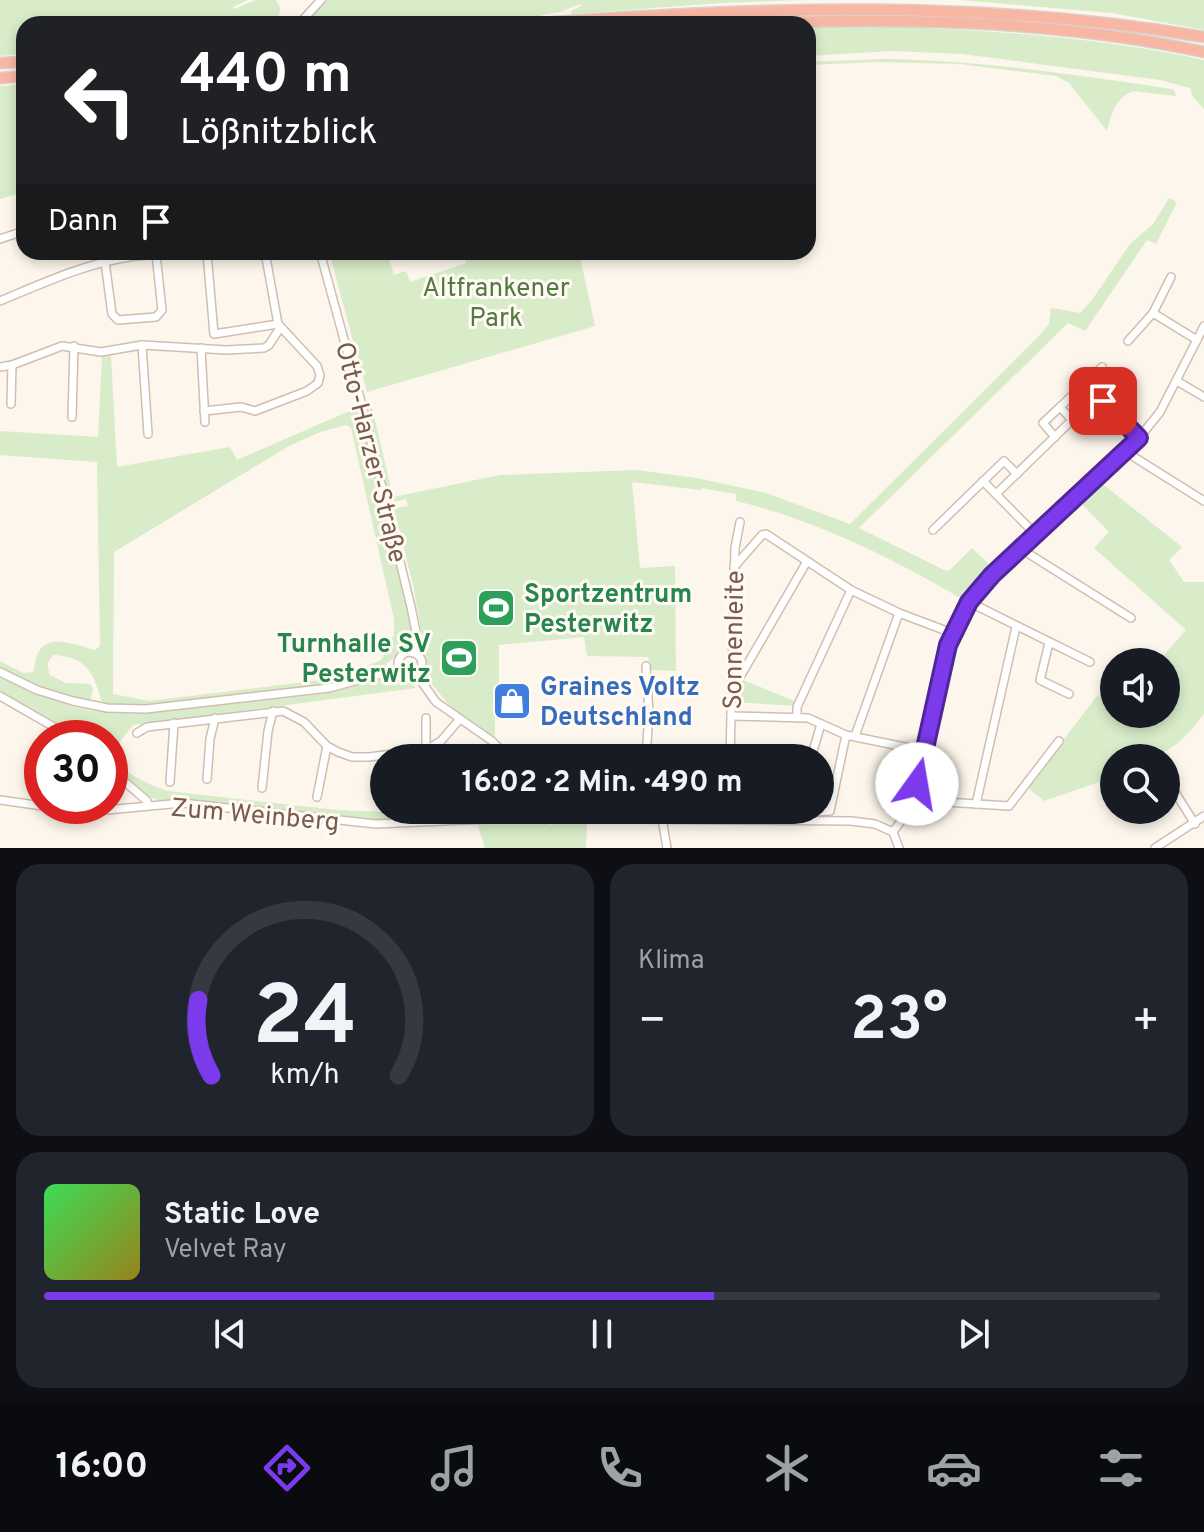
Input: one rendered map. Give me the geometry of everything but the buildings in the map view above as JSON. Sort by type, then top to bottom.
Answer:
[{"type":"highway","points":[[640,16],[723,10],[909,6],[997,9],[1072,15],[1204,37]]},
{"type":"highway","points":[[816,21],[995,24],[1109,35],[1204,52]]},
{"type":"street","points":[[306,16],[321,0]]},
{"type":"street","points":[[0,301],[50,280],[118,260]]},
{"type":"street","points":[[105,262],[112,314],[118,320],[156,317],[162,310],[157,260]]},
{"type":"street","points":[[211,260],[214,334],[279,326]]},
{"type":"street","points":[[204,411],[241,407],[255,411],[293,398],[318,383],[320,375],[317,366],[279,326],[267,260]]},
{"type":"street","name":"Otto-Harzer-Straße","points":[[322,260],[364,413],[411,607],[416,632],[413,653]]},
{"type":"street","points":[[1128,341],[1153,313],[1171,277]]},
{"type":"street","points":[[1153,313],[1197,340]]},
{"type":"street","points":[[0,367],[62,346],[101,352],[142,345],[264,348],[269,345],[279,326]]},
{"type":"street","points":[[899,848],[893,832],[908,813],[913,800],[952,633],[969,602],[992,575],[1139,438],[1160,412],[1204,326]]},
{"type":"street","points":[[142,345],[148,434]]},
{"type":"street","points":[[72,417],[74,346]]},
{"type":"street","points":[[201,348],[205,422]]},
{"type":"street","points":[[11,404],[12,365]]},
{"type":"street","points":[[1055,437],[1043,423],[1102,367]]},
{"type":"street","points":[[1177,381],[1204,397]]},
{"type":"street","points":[[1085,382],[1139,438]]},
{"type":"street","points":[[996,494],[1072,420],[1060,407]]},
{"type":"street","points":[[1126,452],[1204,501]]},
{"type":"street","points":[[933,530],[1004,461],[1017,474]]},
{"type":"street","points":[[983,481],[1036,535]]},
{"type":"street","name":"Sonnenleite","points":[[730,744],[734,567],[740,522]]},
{"type":"street","points":[[734,567],[766,534],[851,590],[952,633]]},
{"type":"street","points":[[1021,549],[1131,618]]},
{"type":"street","points":[[732,691],[806,563]]},
{"type":"street","points":[[797,718],[797,707],[851,590]]},
{"type":"street","points":[[969,602],[1090,662]]},
{"type":"street","points":[[855,736],[899,613]]},
{"type":"street","points":[[976,804],[1016,627]]},
{"type":"street","points":[[1049,643],[1040,680],[1069,694]]},
{"type":"street","points":[[406,653],[420,657],[422,664],[416,674],[406,676],[399,669],[400,658],[406,653]]},
{"type":"street","points":[[646,666],[649,713],[647,744]]},
{"type":"street","points":[[0,672],[37,690],[73,701],[107,708],[146,709],[329,688],[399,669]]},
{"type":"street","points":[[416,674],[436,702],[495,744]]},
{"type":"street","points":[[0,696],[45,720]]},
{"type":"street","points":[[262,788],[273,711]]},
{"type":"street","points":[[137,733],[147,727],[273,711],[295,715],[327,746],[352,757],[370,757]]},
{"type":"street","points":[[731,716],[808,718],[846,735],[924,751]]},
{"type":"street","points":[[207,779],[215,718]]},
{"type":"street","points":[[426,718],[426,744]]},
{"type":"street","points":[[438,744],[459,720]]},
{"type":"street","points":[[170,782],[174,723]]},
{"type":"street","points":[[815,744],[821,724]]},
{"type":"street","points":[[834,792],[846,735]]},
{"type":"street","points":[[913,800],[1003,806],[1013,803],[1059,741]]},
{"type":"street","points":[[317,797],[327,746]]},
{"type":"street","points":[[128,785],[147,801],[148,806]]},
{"type":"street","name":"Zum Weinberg","points":[[0,800],[85,812],[182,803],[370,823]]},
{"type":"street","points":[[1180,800],[1195,824]]},
{"type":"street","points":[[1155,848],[1204,816]]},
{"type":"street","name":"Zum Weinberg","points":[[834,821],[875,824],[893,832]]},
{"type":"street","points":[[663,824],[667,848]]},
{"type":"green space","points":[[0,0],[248,0],[234,9],[256,0],[275,0],[280,8],[278,16],[16,16],[16,55],[0,56]]},
{"type":"green space","points":[[326,0],[806,0],[572,14],[571,11],[580,4],[541,16],[311,16]]},
{"type":"green space","points":[[960,0],[1204,0],[1204,30],[1112,13]]},
{"type":"green space","points":[[899,27],[976,31],[1166,52],[1204,60],[1204,109],[1193,97],[1190,88],[1160,80],[962,54],[890,51],[816,56],[816,28]]},
{"type":"green space","points":[[881,59],[988,65],[1166,88],[1174,90],[1176,96],[1133,91],[1127,94],[1118,102],[1107,131],[1069,83],[1056,76],[959,64],[816,65],[816,62]]},
{"type":"green space","points":[[16,85],[16,194],[0,199],[0,86]]},
{"type":"green space","points":[[1169,198],[1177,202],[1156,244],[1147,240],[1085,331],[1068,323],[859,528],[946,571],[972,548],[994,569],[965,601],[854,542],[796,519],[736,501],[736,494],[632,482],[640,568],[675,566],[676,671],[651,670],[648,657],[587,656],[584,637],[499,645],[495,737],[451,707],[429,681],[414,589],[394,508],[408,506],[406,499],[394,502],[393,497],[500,475],[637,470],[696,478],[766,493],[850,524],[1041,334],[1049,324],[1051,308],[1080,313],[1130,244],[1153,224]]},
{"type":"green space","name":"Altfrankener Park","points":[[331,260],[389,260],[394,275],[406,271],[410,282],[466,263],[465,260],[581,260],[595,326],[367,392]]},
{"type":"green space","points":[[111,356],[117,467],[230,447],[237,460],[352,410],[361,413],[413,636],[386,663],[387,666],[327,684],[145,706],[102,703],[88,669],[65,656],[54,655],[51,658],[48,664],[50,675],[66,683],[90,684],[93,688],[91,699],[87,701],[48,690],[0,668],[0,661],[23,673],[33,672],[38,653],[49,643],[64,642],[95,650],[100,646],[97,462],[0,455],[0,431],[98,437],[102,357]],"holes":[[[346,425],[351,428],[394,619],[394,635],[381,660],[338,678],[149,701],[113,694],[114,552],[289,446],[320,432]]]},
{"type":"green space","points":[[371,403],[393,497],[388,498],[368,417]]},
{"type":"green space","points":[[1100,482],[1182,547],[1169,560],[1184,582],[1204,582],[1204,714],[1177,744],[1100,744],[1100,782],[1044,801],[1027,787],[1097,696],[1100,697],[1100,728],[1180,728],[1180,648],[1170,648],[1186,630],[1094,548],[1109,532],[1079,501]]},
{"type":"green space","points":[[390,677],[410,681],[416,688],[133,725],[128,731],[128,720],[44,720],[0,694],[0,678],[71,706],[137,714],[323,694]]},
{"type":"green space","points":[[743,680],[797,702],[795,706],[734,702]]},
{"type":"green space","points":[[128,773],[168,791],[370,811],[370,820],[183,800],[160,801],[140,793],[128,782]]},
{"type":"green space","points":[[477,824],[587,824],[586,848],[485,848]]},
{"type":"place","name":"Sportzentrum Pesterwitz","points":[[496,608]]},
{"type":"place","name":"Turnhalle SV Pesterwitz","points":[[459,658]]},
{"type":"place","name":"Graines Voltz Deutschland","points":[[512,701]]},
{"type":"route","points":[[917,784],[948,645],[969,602],[992,575],[1139,438],[1103,401]]}]
